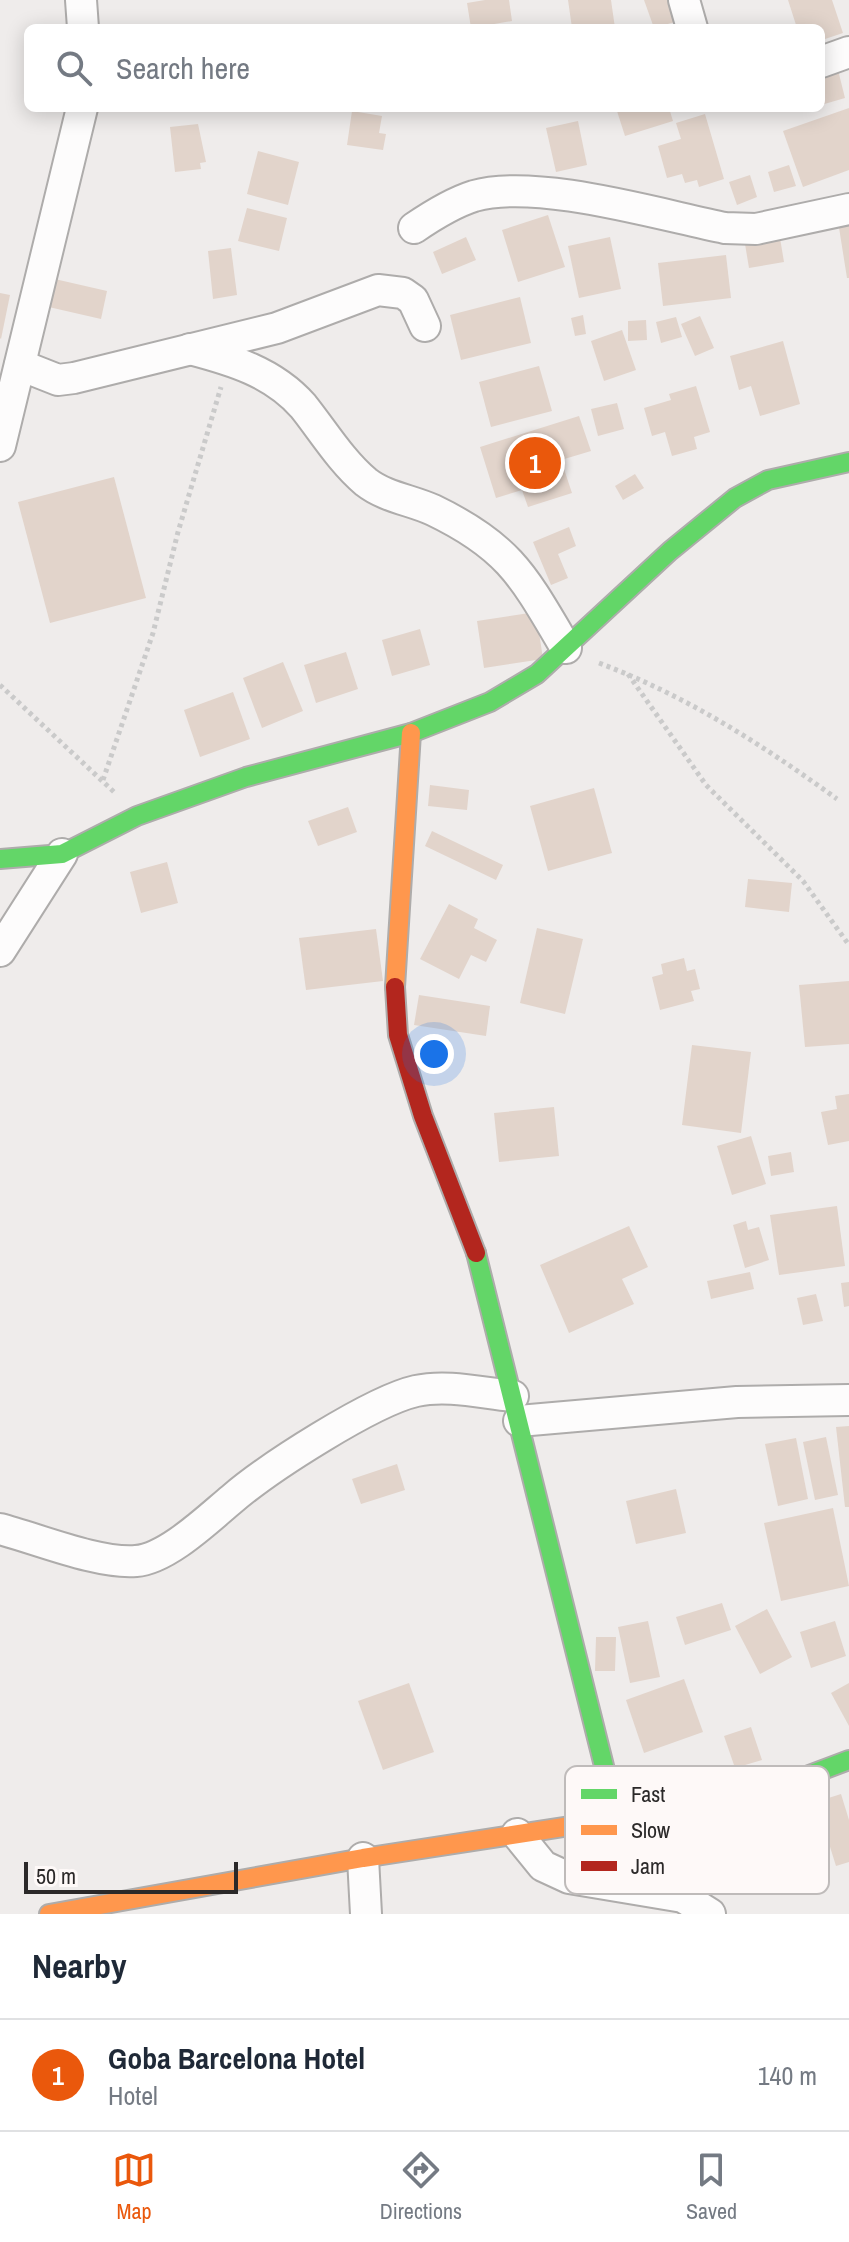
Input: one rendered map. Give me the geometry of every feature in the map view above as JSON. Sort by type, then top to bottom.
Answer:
[{"type":"street","points":[[81,0],[83,24]]},
{"type":"street","points":[[684,0],[691,24]]},
{"type":"street","points":[[825,61],[849,52]]},
{"type":"street","points":[[0,446],[81,112]]},
{"type":"street","points":[[414,228],[442,209],[476,196],[520,190],[725,228],[756,229],[849,209]]},
{"type":"street","points":[[20,365],[58,380],[277,328],[378,290],[403,293],[413,300],[425,326]]},
{"type":"street","points":[[190,349],[229,359],[268,376],[300,403],[349,465],[377,490],[430,509],[482,536],[503,553],[533,593],[566,648]]},
{"type":"street","points":[[0,859],[62,854],[137,816],[246,777],[411,733],[490,702],[537,674],[670,551],[735,498],[768,480],[849,462]]},
{"type":"street","points":[[411,733],[395,987],[398,1035],[423,1116],[472,1235],[604,1766]]},
{"type":"street","points":[[0,951],[62,854]]},
{"type":"street","points":[[0,1529],[110,1561],[140,1561],[188,1536],[259,1476],[390,1400],[417,1391],[445,1389],[516,1408],[849,1400]]},
{"type":"street","points":[[829,1768],[849,1760]]},
{"type":"street","points":[[49,1914],[363,1858],[565,1826]]},
{"type":"street","points":[[517,1834],[543,1866],[565,1876]]},
{"type":"street","points":[[363,1858],[366,1914]]},
{"type":"street","points":[[665,1894],[683,1897],[710,1914]]},
{"type":"path","points":[[103,780],[153,633],[178,532],[229,359]]},
{"type":"path","points":[[566,648],[690,702],[755,740],[837,799]]},
{"type":"path","points":[[628,674],[706,785],[803,881],[849,945]]},
{"type":"path","points":[[0,685],[103,780],[137,816]]},
{"type":"building","points":[[509,0],[512,21],[470,24],[467,3]]},
{"type":"building","points":[[568,0],[611,0],[614,24],[571,24]]},
{"type":"building","points":[[644,0],[678,0],[685,19],[653,24]]},
{"type":"building","points":[[788,0],[832,0],[843,33],[825,39],[825,24],[796,24]]},
{"type":"building","points":[[838,70],[845,98],[825,104],[825,73]]},
{"type":"building","points":[[849,108],[849,170],[803,187],[783,131]]},
{"type":"building","points":[[352,112],[382,116],[379,133],[386,134],[383,150],[347,145]]},
{"type":"building","points":[[617,112],[670,112],[673,121],[625,136]]},
{"type":"building","points":[[705,114],[724,179],[699,187],[697,180],[685,183],[682,174],[667,178],[658,146],[681,139],[676,123]]},
{"type":"building","points":[[578,121],[587,165],[556,172],[546,128]]},
{"type":"building","points":[[198,124],[206,162],[200,163],[201,169],[175,172],[170,127]]},
{"type":"building","points":[[258,151],[299,162],[288,205],[247,194]]},
{"type":"building","points":[[789,165],[796,186],[774,192],[768,172]]},
{"type":"building","points":[[750,175],[757,197],[737,205],[729,182]]},
{"type":"building","points":[[247,208],[287,218],[279,251],[238,241]]},
{"type":"building","points":[[849,213],[849,278],[847,278],[837,215]]},
{"type":"building","points":[[548,215],[565,267],[518,282],[502,230]]},
{"type":"building","points":[[466,237],[476,260],[442,274],[433,252]]},
{"type":"building","points":[[610,237],[621,289],[579,298],[568,246]]},
{"type":"building","points":[[780,238],[784,262],[749,268],[745,244]]},
{"type":"building","points":[[231,248],[237,295],[213,299],[208,251]]},
{"type":"building","points":[[726,255],[731,298],[663,306],[658,263]]},
{"type":"building","points":[[46,277],[107,291],[101,319],[40,305]]},
{"type":"building","points":[[0,293],[10,295],[1,339],[0,338]]},
{"type":"building","points":[[520,297],[531,343],[461,360],[450,315]]},
{"type":"building","points":[[583,315],[586,334],[575,336],[571,318]]},
{"type":"building","points":[[700,316],[714,348],[695,356],[681,324]]},
{"type":"building","points":[[676,317],[682,337],[661,343],[656,322]]},
{"type":"building","points":[[646,320],[647,340],[628,341],[628,321]]},
{"type":"building","points":[[622,330],[636,370],[604,381],[591,341]]},
{"type":"building","points":[[783,341],[800,404],[760,416],[751,386],[739,390],[730,356]]},
{"type":"building","points":[[539,366],[552,411],[491,427],[479,382]]},
{"type":"building","points":[[696,386],[710,432],[694,437],[697,449],[672,456],[665,432],[652,436],[644,408],[671,400],[669,394]]},
{"type":"building","points":[[617,403],[624,429],[598,436],[591,409]]},
{"type":"building","points":[[579,416],[591,451],[561,460],[572,493],[528,507],[522,490],[496,498],[480,447]]},
{"type":"building","points":[[635,474],[644,488],[623,500],[615,486]]},
{"type":"building","points":[[114,477],[146,598],[50,623],[18,502]]},
{"type":"building","points":[[569,527],[576,546],[558,554],[568,578],[551,585],[533,542]]},
{"type":"building","points":[[536,612],[543,659],[484,668],[477,621]]},
{"type":"building","points":[[420,629],[430,665],[392,676],[382,640]]},
{"type":"building","points":[[346,652],[358,689],[316,703],[304,665]]},
{"type":"building","points":[[283,662],[303,711],[262,728],[243,678]]},
{"type":"building","points":[[233,692],[250,739],[200,757],[184,710]]},
{"type":"building","points":[[430,785],[469,790],[467,810],[428,806]]},
{"type":"building","points":[[594,788],[612,853],[548,871],[530,806]]},
{"type":"building","points":[[348,807],[357,832],[318,846],[308,821]]},
{"type":"building","points":[[432,831],[503,865],[496,880],[425,846]]},
{"type":"building","points":[[167,862],[178,903],[141,913],[130,872]]},
{"type":"building","points":[[748,879],[792,883],[789,912],[745,907]]},
{"type":"building","points":[[449,904],[478,919],[474,928],[497,940],[486,962],[471,955],[459,979],[420,959]]},
{"type":"building","points":[[537,928],[583,939],[565,1014],[520,1003]]},
{"type":"building","points":[[376,929],[383,981],[306,990],[299,938]]},
{"type":"building","points":[[684,958],[687,971],[695,969],[700,989],[691,991],[694,1001],[660,1010],[652,977],[663,974],[661,964]]},
{"type":"building","points":[[849,981],[849,1044],[805,1047],[799,985]]},
{"type":"building","points":[[419,995],[490,1006],[486,1036],[414,1025]]},
{"type":"building","points":[[692,1045],[751,1052],[741,1133],[682,1125]]},
{"type":"building","points":[[849,1094],[849,1141],[828,1145],[821,1112],[837,1109],[835,1096]]},
{"type":"building","points":[[554,1107],[559,1156],[499,1162],[494,1113]]},
{"type":"building","points":[[751,1136],[766,1184],[732,1195],[717,1146]]},
{"type":"building","points":[[791,1152],[794,1172],[771,1176],[768,1156]]},
{"type":"building","points":[[837,1206],[845,1266],[779,1275],[770,1215]]},
{"type":"building","points":[[746,1221],[748,1230],[759,1227],[769,1260],[745,1268],[733,1225]]},
{"type":"building","points":[[629,1226],[648,1267],[622,1279],[634,1304],[569,1333],[540,1265]]},
{"type":"building","points":[[750,1272],[754,1289],[711,1299],[707,1281]]},
{"type":"building","points":[[849,1282],[849,1306],[844,1307],[841,1283]]},
{"type":"building","points":[[816,1294],[823,1321],[803,1325],[797,1298]]},
{"type":"building","points":[[849,1426],[849,1507],[845,1507],[836,1427]]},
{"type":"building","points":[[826,1437],[838,1495],[815,1500],[803,1442]]},
{"type":"building","points":[[796,1438],[808,1499],[778,1506],[765,1444]]},
{"type":"building","points":[[397,1464],[405,1490],[361,1504],[352,1479]]},
{"type":"building","points":[[676,1489],[686,1533],[636,1544],[626,1501]]},
{"type":"building","points":[[833,1508],[849,1586],[781,1601],[764,1523]]},
{"type":"building","points":[[722,1603],[731,1630],[685,1645],[676,1617]]},
{"type":"building","points":[[767,1609],[792,1657],[760,1674],[735,1626]]},
{"type":"building","points":[[648,1621],[660,1677],[630,1683],[618,1627]]},
{"type":"building","points":[[835,1621],[846,1656],[811,1668],[800,1632]]},
{"type":"building","points":[[596,1637],[616,1637],[615,1671],[595,1671]]},
{"type":"building","points":[[684,1679],[703,1732],[644,1753],[626,1700]]},
{"type":"building","points":[[409,1683],[434,1752],[383,1770],[358,1701]]},
{"type":"building","points":[[849,1683],[849,1726],[831,1693]]},
{"type":"building","points":[[751,1727],[762,1760],[734,1766],[724,1736]]},
{"type":"building","points":[[841,1794],[849,1820],[849,1862],[836,1866],[829,1844],[829,1798]]},
{"type":"traffic: fast","points":[[0,859],[62,854],[137,816],[246,777],[411,733],[490,702],[537,674],[670,551],[735,498],[768,480],[849,462]]},
{"type":"traffic: fast","points":[[476,1253],[604,1766]]},
{"type":"traffic: fast","points":[[829,1768],[849,1760]]},
{"type":"traffic: slow","points":[[395,987],[411,733]]},
{"type":"traffic: slow","points":[[49,1914],[363,1858],[565,1827]]},
{"type":"traffic: jam","points":[[395,987],[398,1035],[423,1116],[476,1253]]},
{"type":"place","name":"Goba Barcelona Hotel","points":[[535,463]]}]
